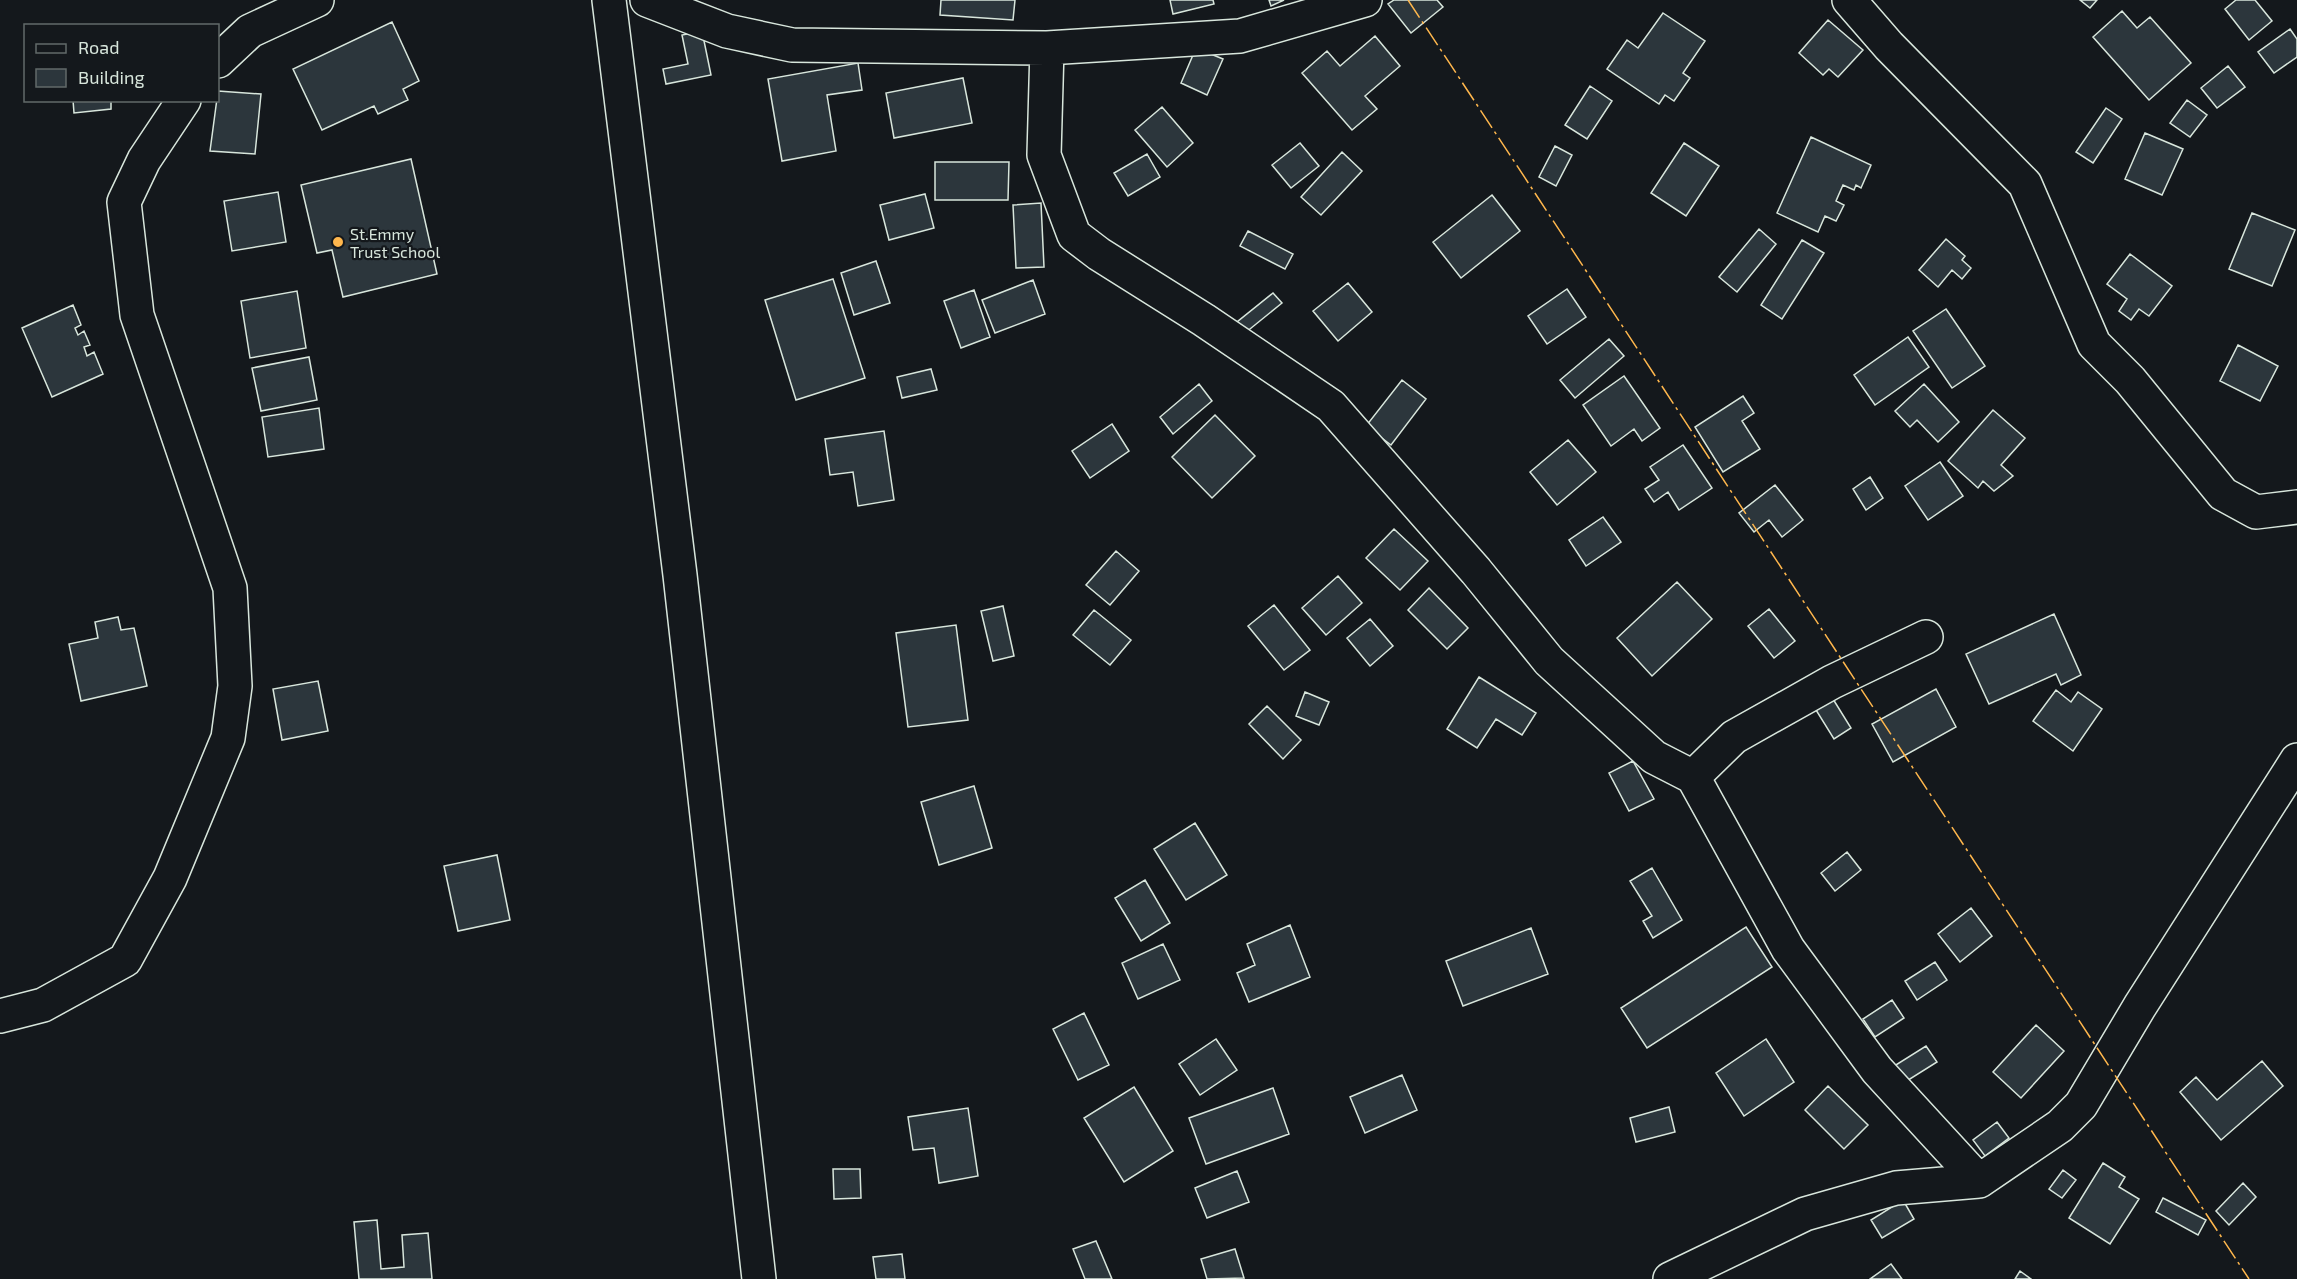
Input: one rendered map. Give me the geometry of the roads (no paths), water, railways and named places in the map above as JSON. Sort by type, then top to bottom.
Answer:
[{"type":"street","points":[[219,60],[250,31],[317,0]]},
{"type":"street","points":[[609,0],[680,575],[759,1279]]},
{"type":"street","points":[[648,0],[727,31],[792,45],[1047,48],[1240,36],[1365,0]]},
{"type":"street","points":[[1849,0],[1889,46],[2025,184],[2094,344],[2130,380],[2223,494],[2256,512],[2297,507]]},
{"type":"street","points":[[1047,48],[1044,155],[1074,235],[1099,254],[1204,320],[1331,406],[1476,571],[1549,661],[1654,757],[1693,777],[1788,949],[1877,1071],[1979,1181]]},
{"type":"street","points":[[0,1016],[43,1005],[125,960],[170,878],[228,738],[235,686],[230,588],[137,315],[124,202],[144,160],[183,102]]},
{"type":"street","points":[[1693,777],[1734,737],[1832,682],[1926,637]]},
{"type":"street","points":[[1670,1279],[1805,1214],[1896,1188],[1979,1181],[2060,1126],[2081,1105],[2140,1006],[2297,760]]},
{"type":"place","name":"St.Emmy Trust School","points":[[338,242]]}]
